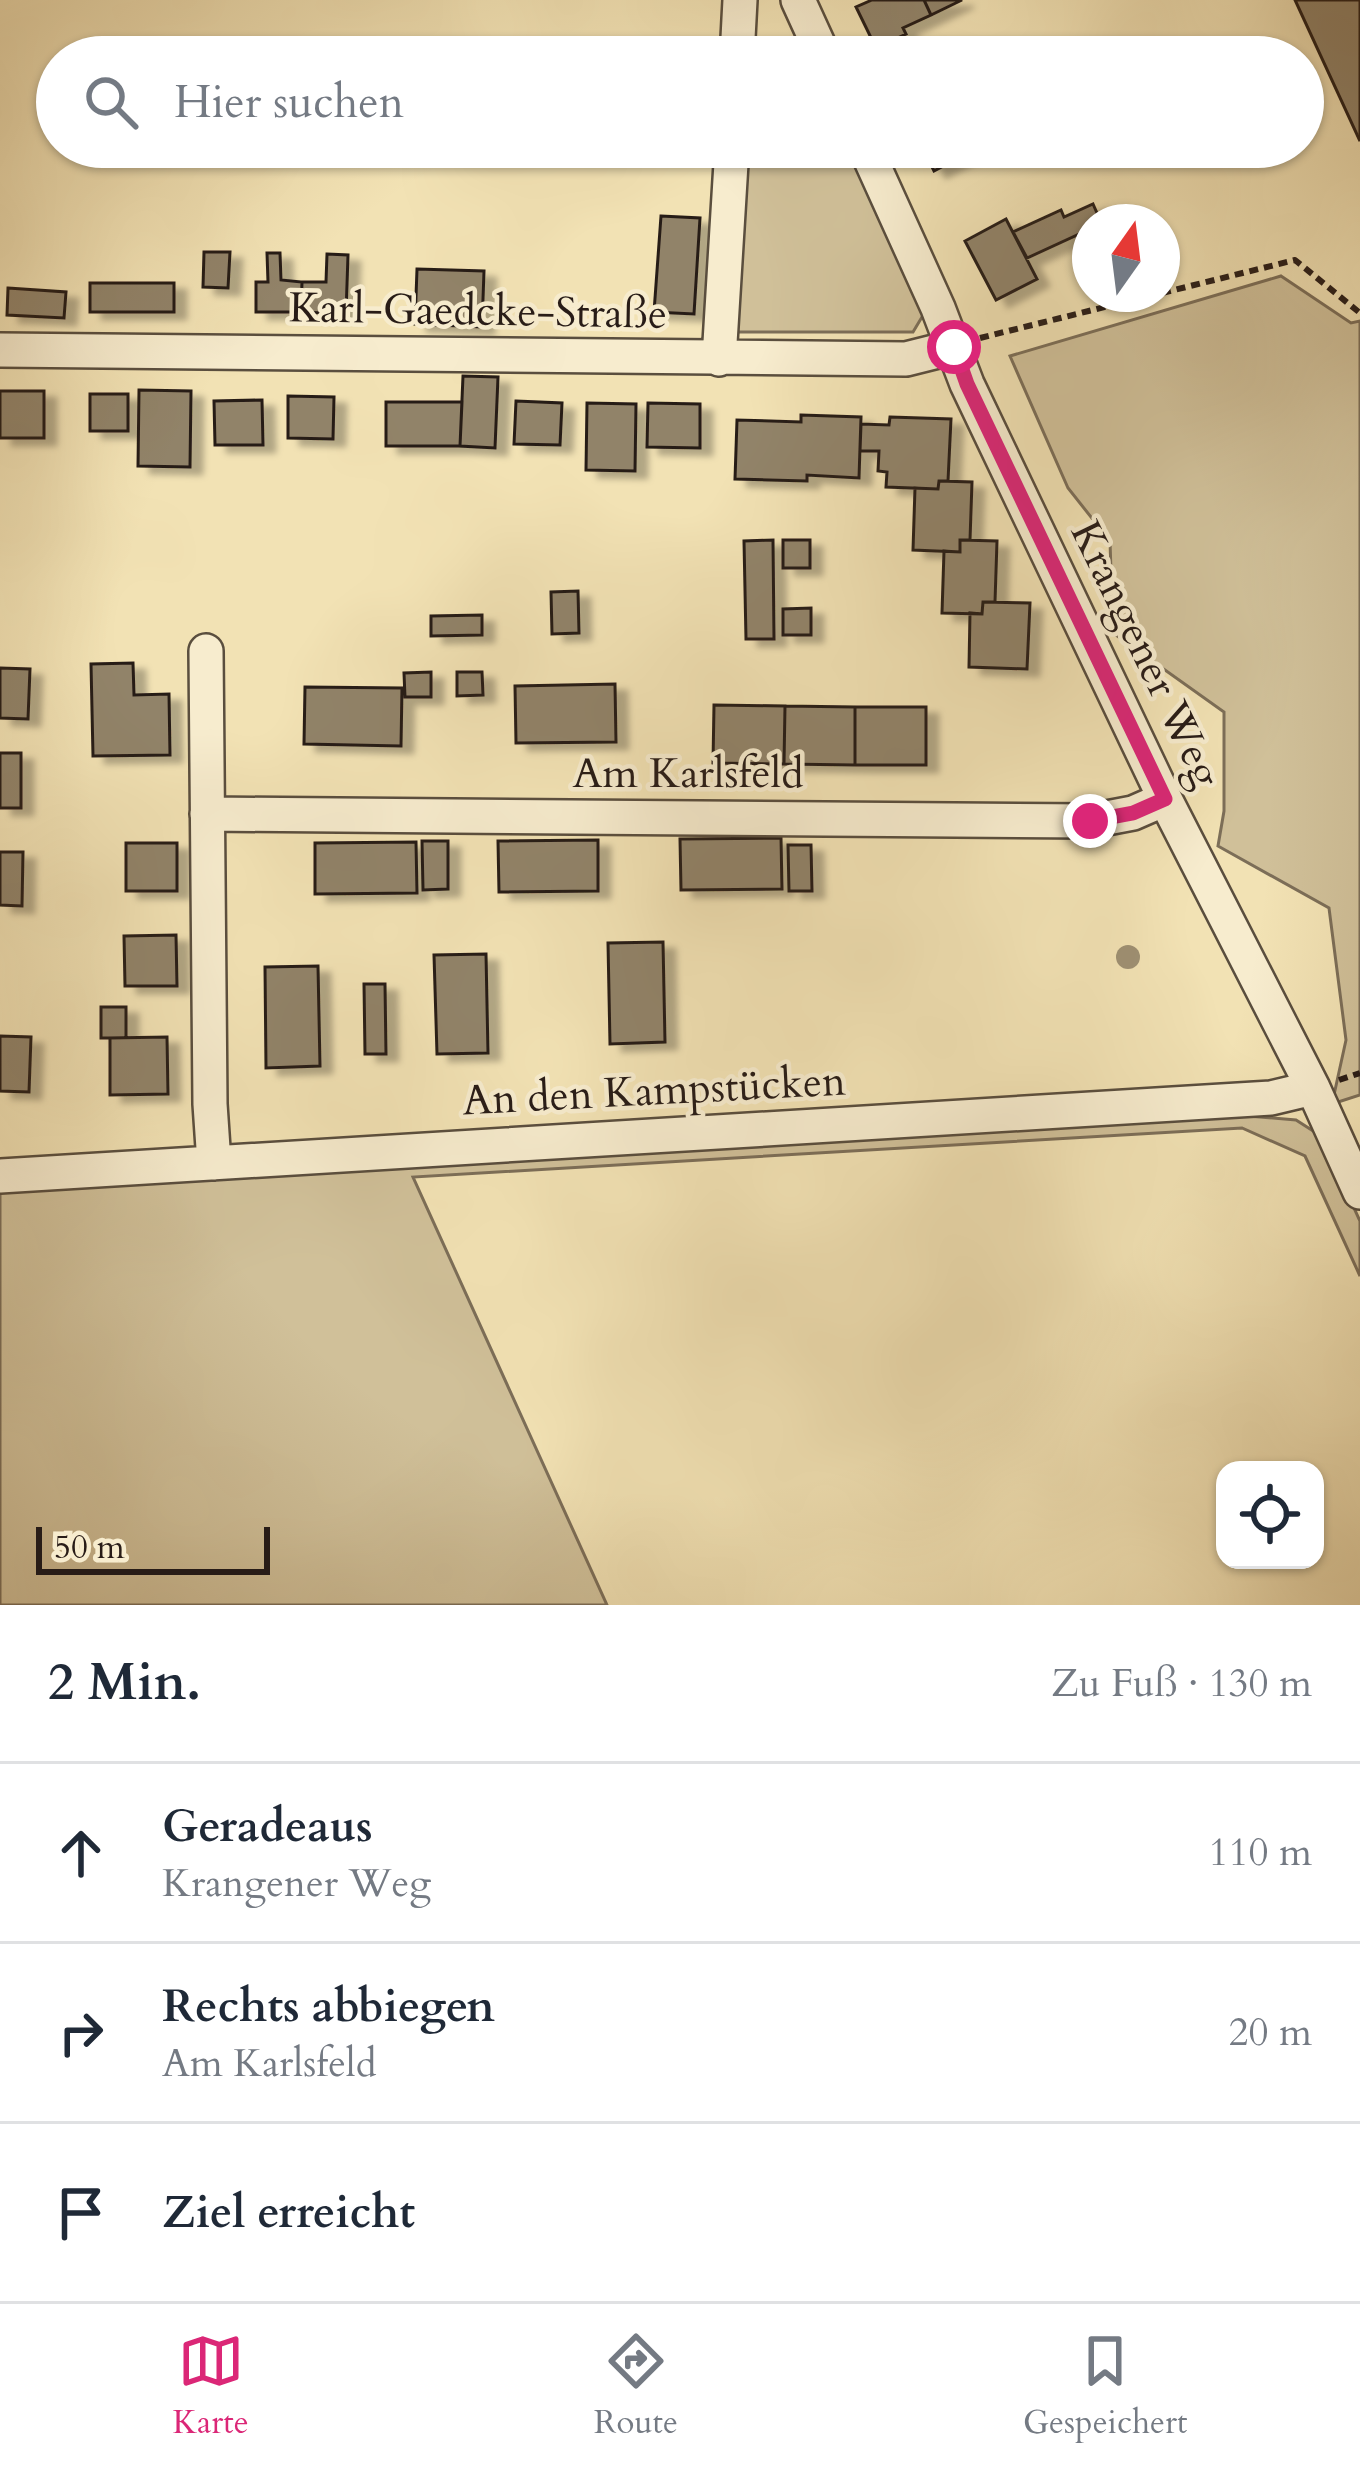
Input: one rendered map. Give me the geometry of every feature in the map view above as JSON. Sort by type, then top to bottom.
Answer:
[{"type":"street","points":[[738,36],[740,0]]},
{"type":"street","points":[[798,0],[814,36]]},
{"type":"street","points":[[719,359],[731,168]]},
{"type":"street","name":"Krangener Weg","points":[[874,168],[967,384],[1360,1192]]},
{"type":"street","name":"Karl-Gaedcke-Straße","points":[[0,350],[906,359],[954,347]]},
{"type":"street","points":[[206,651],[214,1162]]},
{"type":"street","name":"Am Karlsfeld","points":[[207,814],[1090,821],[1133,813],[1165,799]]},
{"type":"street","name":"An den Kampstücken","points":[[0,1176],[1271,1098],[1312,1088]]},
{"type":"path","points":[[1180,288],[1295,260],[1360,314]]},
{"type":"path","points":[[954,347],[1087,312]]},
{"type":"shaded area","points":[[746,168],[859,168],[925,312],[913,332],[736,332]]},
{"type":"shaded area","points":[[1281,276],[1351,323],[1360,321],[1360,1095],[1332,1104],[1346,1040],[1329,908],[1218,846],[1224,811],[1224,712],[1113,633],[1110,541],[1068,488],[1010,356],[1159,312],[1180,312],[1180,306]]},
{"type":"shaded area","points":[[1235,1115],[1296,1120],[1321,1136],[1360,1221],[1360,1276],[1305,1156],[1242,1128],[413,1177],[607,1605],[0,1605],[0,1188]]},
{"type":"building","points":[[872,0],[924,0],[931,15],[903,28],[906,34],[902,36],[870,36],[856,7]]},
{"type":"building","points":[[924,0],[962,0],[931,15]]},
{"type":"building","points":[[1295,0],[1360,0],[1360,141],[1324,63],[1324,36],[1312,36]]},
{"type":"building","points":[[1061,210],[1064,217],[1072,213],[1072,237],[1027,258],[1013,232]]},
{"type":"building","points":[[661,216],[700,218],[694,314],[654,312]]},
{"type":"building","points":[[1006,219],[1037,279],[996,300],[965,241]]},
{"type":"building","points":[[204,252],[230,252],[228,288],[203,287]]},
{"type":"building","points":[[267,253],[280,253],[281,280],[302,282],[301,312],[256,312],[256,282],[268,282]]},
{"type":"building","points":[[327,254],[348,255],[346,314],[301,312],[302,282],[326,282]]},
{"type":"building","points":[[417,269],[484,271],[482,327],[415,324]]},
{"type":"building","points":[[90,283],[174,283],[174,312],[90,312]]},
{"type":"building","points":[[8,288],[66,292],[64,318],[7,315]]},
{"type":"building","points":[[463,376],[498,377],[495,448],[460,446]]},
{"type":"building","points":[[139,390],[191,391],[190,467],[138,466]]},
{"type":"building","points":[[0,391],[44,391],[44,438],[0,438]]},
{"type":"building","points":[[90,394],[128,394],[128,431],[90,431]]},
{"type":"building","points":[[288,396],[334,397],[333,439],[288,438]]},
{"type":"building","points":[[262,400],[263,445],[215,445],[214,401]]},
{"type":"building","points":[[516,401],[562,403],[560,445],[514,444]]},
{"type":"building","points":[[386,402],[462,402],[460,446],[386,446]]},
{"type":"building","points":[[587,403],[636,404],[635,471],[586,470]]},
{"type":"building","points":[[648,403],[700,404],[700,448],[647,447]]},
{"type":"building","points":[[801,415],[861,417],[859,478],[735,479],[737,420],[801,422]]},
{"type":"building","points":[[890,417],[951,419],[948,481],[939,481],[938,489],[886,487],[887,472],[878,471],[879,451],[860,451],[861,424],[889,425]]},
{"type":"building","points":[[939,481],[972,482],[970,540],[960,540],[960,552],[913,550],[915,488],[938,489]]},
{"type":"building","points":[[773,540],[774,639],[746,639],[744,541]]},
{"type":"building","points":[[783,540],[810,540],[810,568],[783,568]]},
{"type":"building","points":[[960,540],[997,541],[995,602],[983,602],[982,614],[942,613],[944,551],[960,552]]},
{"type":"building","points":[[578,591],[579,633],[552,634],[551,592]]},
{"type":"building","points":[[983,602],[1030,603],[1027,669],[969,667],[970,613],[982,614]]},
{"type":"building","points":[[811,608],[811,635],[783,635],[783,609]]},
{"type":"building","points":[[482,615],[482,635],[431,636],[431,616]]},
{"type":"building","points":[[133,663],[134,695],[169,694],[170,755],[93,756],[91,664]]},
{"type":"building","points":[[0,668],[30,669],[28,719],[0,718]]},
{"type":"building","points":[[431,672],[431,697],[405,697],[404,673]]},
{"type":"building","points":[[457,672],[482,672],[483,695],[457,696]]},
{"type":"building","points":[[615,684],[616,742],[516,743],[515,686]]},
{"type":"building","points":[[305,687],[402,688],[401,746],[304,744]]},
{"type":"building","points":[[714,705],[785,706],[784,764],[713,763]]},
{"type":"building","points":[[785,706],[855,707],[855,765],[784,764]]},
{"type":"building","points":[[855,707],[926,707],[926,765],[855,765]]},
{"type":"building","points":[[0,753],[21,753],[21,808],[0,808]]},
{"type":"building","points":[[781,838],[782,889],[681,890],[680,839]]},
{"type":"building","points":[[598,840],[598,891],[499,892],[498,841]]},
{"type":"building","points":[[422,841],[448,841],[448,889],[423,890]]},
{"type":"building","points":[[416,842],[417,893],[315,894],[315,843]]},
{"type":"building","points":[[126,843],[177,843],[177,891],[126,891]]},
{"type":"building","points":[[788,845],[811,845],[812,891],[789,891]]},
{"type":"building","points":[[0,852],[23,852],[22,906],[0,905]]},
{"type":"building","points":[[176,935],[177,986],[125,986],[124,936]]},
{"type":"building","points":[[663,942],[665,1042],[610,1044],[608,943]]},
{"type":"building","points":[[486,954],[488,1053],[437,1054],[434,955]]},
{"type":"building","points":[[318,966],[320,1066],[266,1068],[265,967]]},
{"type":"building","points":[[364,984],[385,984],[386,1054],[365,1054]]},
{"type":"building","points":[[101,1007],[126,1007],[126,1038],[101,1038]]},
{"type":"building","points":[[0,1036],[31,1037],[29,1092],[0,1091]]},
{"type":"building","points":[[167,1037],[168,1094],[110,1095],[110,1038]]},
{"type":"route","points":[[954,347],[967,384],[1165,799],[1133,813],[1090,821]]}]
